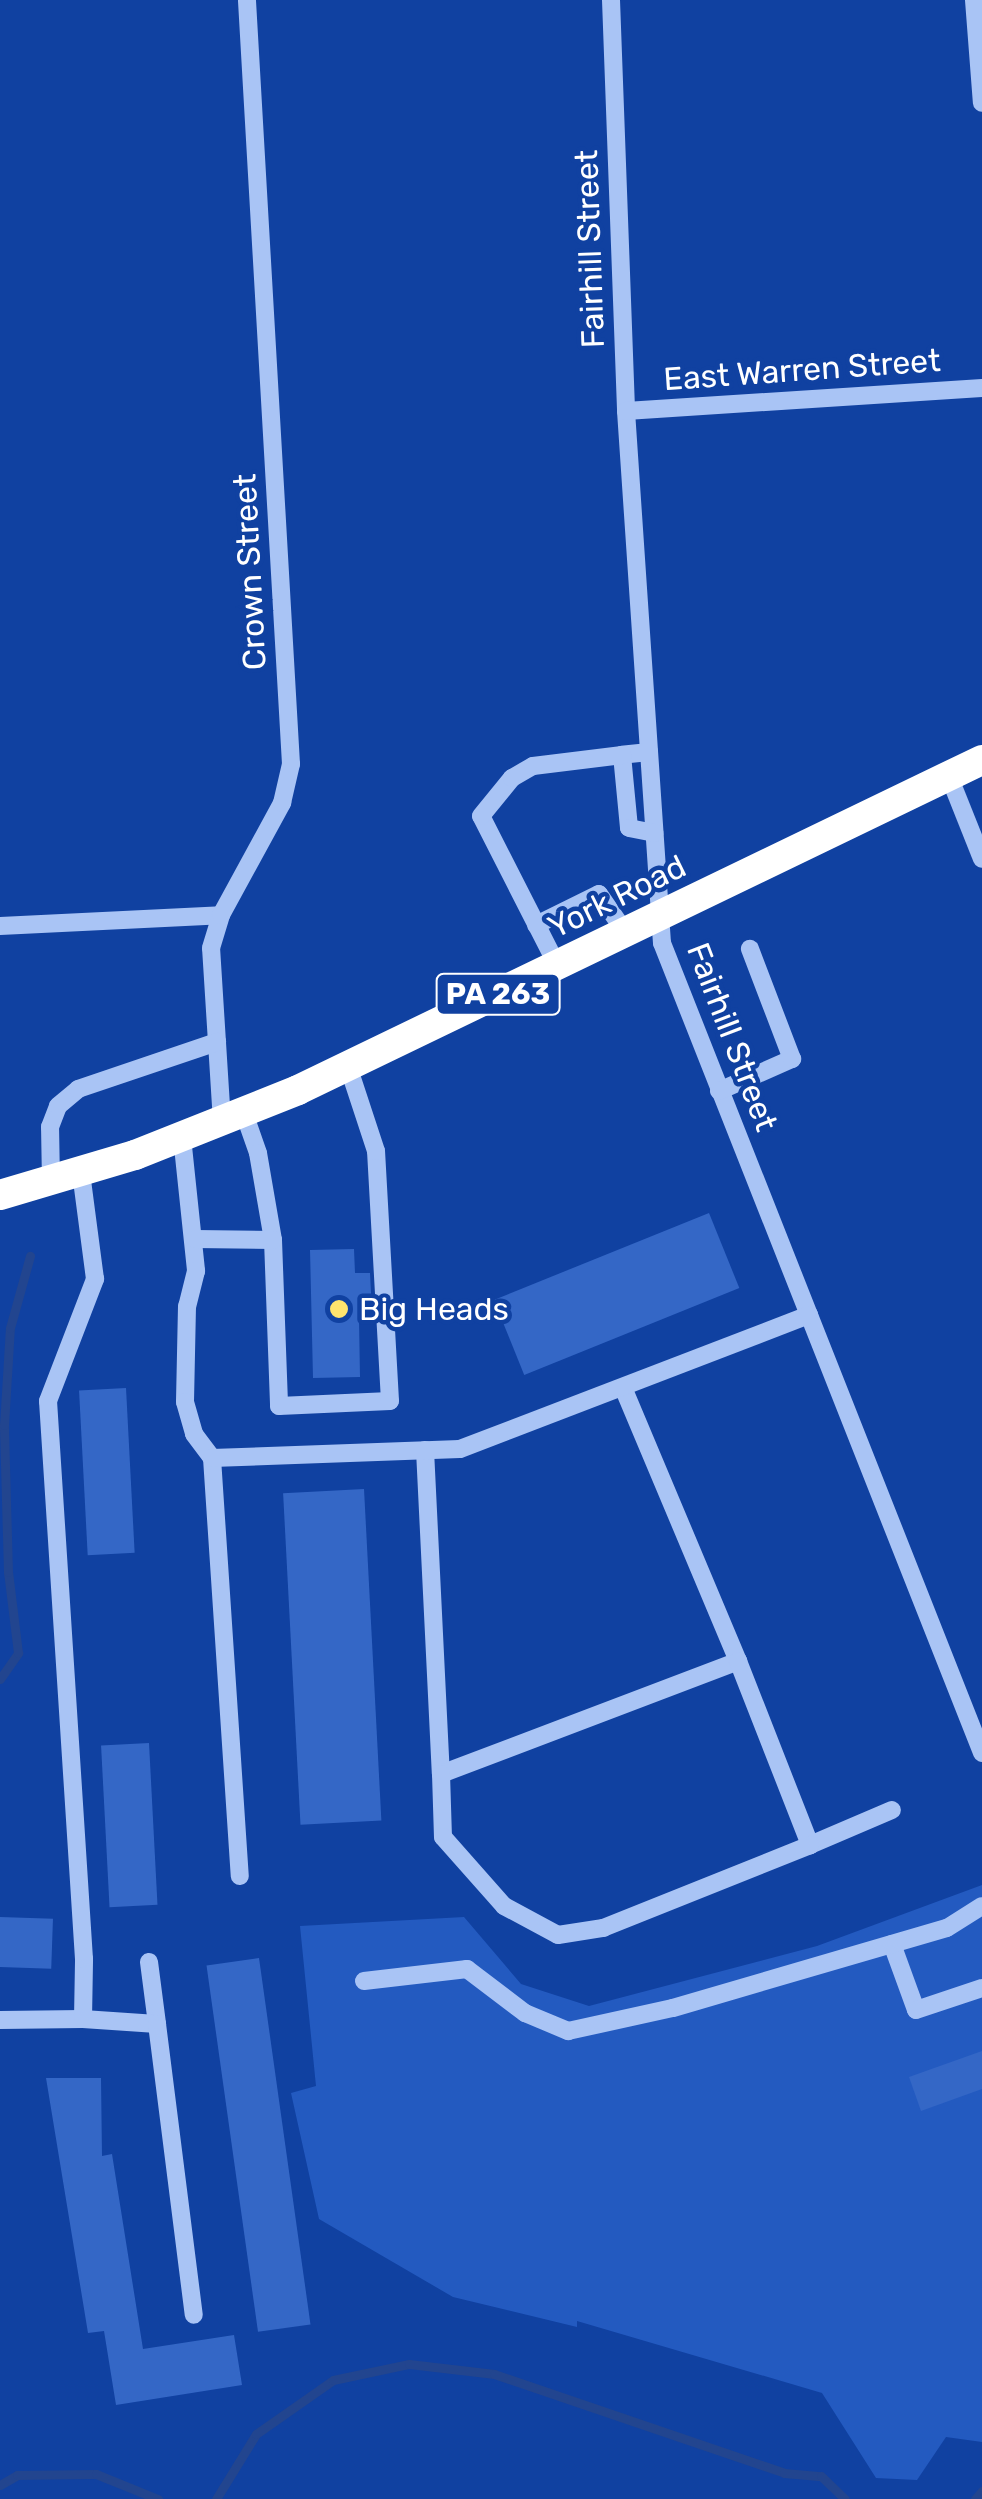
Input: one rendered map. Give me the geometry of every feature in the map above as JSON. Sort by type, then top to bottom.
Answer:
[{"type":"highway","name":"York Road","points":[[0,1195],[82,1173],[233,1117],[348,1066],[982,760]]},
{"type":"street","name":"Crown Street","points":[[247,0],[291,764],[282,803],[221,915],[210,948],[218,1042],[233,1117],[258,1153],[273,1240],[279,1406],[390,1401],[376,1151],[348,1066]]},
{"type":"street","name":"Fairhill Street","points":[[611,0],[626,411],[660,916],[669,967],[982,1753]]},
{"type":"street","points":[[974,0],[979,21],[982,103]]},
{"type":"street","name":"East Warren Street","points":[[626,411],[982,388]]},
{"type":"street","points":[[557,966],[481,816],[486,807],[533,766],[649,752]]},
{"type":"street","points":[[622,755],[630,828],[654,832]]},
{"type":"street","points":[[948,776],[982,859]]},
{"type":"street","points":[[536,926],[599,894],[624,932]]},
{"type":"street","points":[[0,926],[221,915]]},
{"type":"street","points":[[719,1091],[792,1059],[750,949]]},
{"type":"street","points":[[51,1182],[50,1127],[58,1106],[78,1090],[218,1042]]},
{"type":"street","points":[[182,1137],[195,1240],[185,1402],[194,1434],[212,1458],[240,1876]]},
{"type":"street","points":[[82,1173],[95,1280],[48,1401],[84,1959],[82,2019]]},
{"type":"street","points":[[195,1240],[273,1240]]},
{"type":"street","points":[[212,1458],[460,1449],[809,1314]]},
{"type":"street","points":[[623,1387],[810,1845]]},
{"type":"street","points":[[424,1450],[443,1837],[504,1906],[558,1935],[603,1928],[892,1810]]},
{"type":"street","points":[[441,1774],[738,1661]]},
{"type":"street","points":[[364,1981],[467,1968],[525,2013],[568,2031],[673,2008],[947,1928],[982,1906]]},
{"type":"street","points":[[892,1944],[916,2010],[982,1988]]},
{"type":"street","points":[[149,1962],[194,2315]]},
{"type":"street","points":[[0,2020],[82,2019],[157,2024]]},
{"type":"shaded area","points":[[982,1885],[982,2442],[946,2437],[917,2480],[876,2478],[822,2393],[577,2321],[577,2327],[453,2297],[319,2219],[291,2093],[316,2086],[300,1926],[464,1917],[521,1984],[589,2006],[817,1946]]},
{"type":"building","points":[[709,1213],[739,1288],[524,1375],[494,1300]]},
{"type":"building","points":[[354,1249],[355,1273],[370,1273],[371,1293],[372,1318],[359,1319],[360,1377],[313,1378],[310,1250]]},
{"type":"building","points":[[126,1388],[135,1553],[88,1555],[79,1390]]},
{"type":"building","points":[[364,1489],[381,1821],[300,1825],[283,1493]]},
{"type":"building","points":[[149,1743],[157,1905],[110,1907],[101,1746]]},
{"type":"building","points":[[0,1917],[53,1919],[51,1969],[0,1967]]},
{"type":"building","points":[[259,1958],[310,2324],[258,2332],[207,1965]]},
{"type":"building","points":[[982,2051],[982,2089],[921,2111],[909,2077]]},
{"type":"building","points":[[46,2078],[101,2078],[102,2156],[112,2154],[143,2349],[234,2335],[242,2385],[116,2405],[104,2331],[88,2333]]},
{"type":"waterway","points":[[0,1679],[18,1653],[8,1572],[4,1425],[10,1328],[30,1256]]},
{"type":"waterway","points":[[216,2499],[256,2434],[333,2380],[409,2364],[494,2374],[784,2473],[821,2476],[845,2499]]},
{"type":"waterway","points":[[0,2485],[17,2475],[96,2474],[158,2499]]},
{"type":"waterway","points":[[975,2499],[982,2491]]},
{"type":"place","name":"Big Heads","points":[[339,1309]]}]
